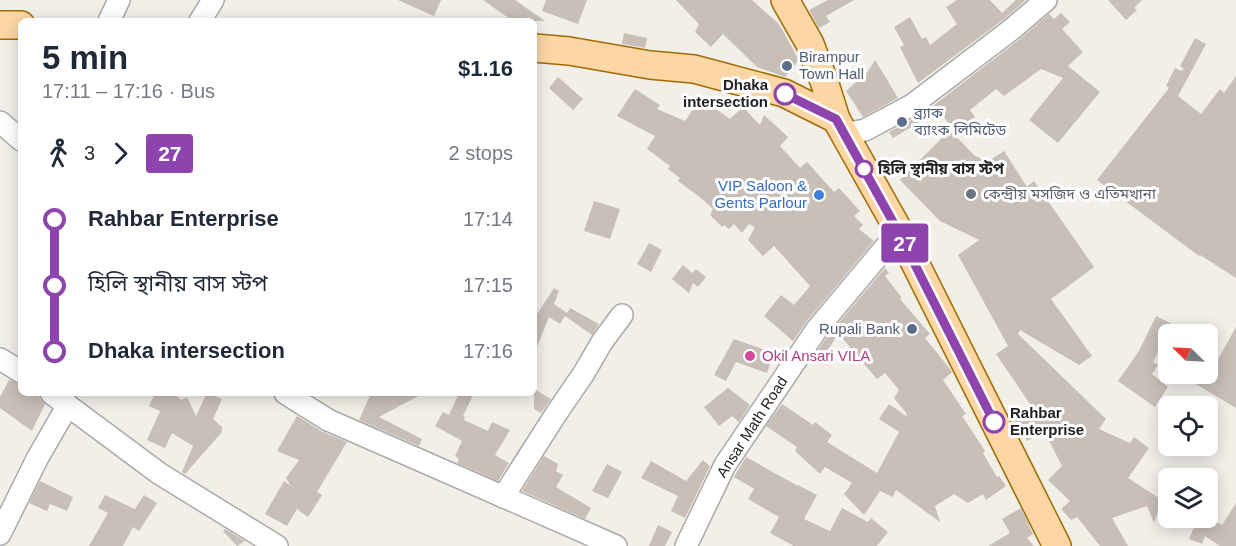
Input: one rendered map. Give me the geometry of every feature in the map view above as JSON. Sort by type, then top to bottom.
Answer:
[{"type":"main road","points":[[785,0],[810,44],[839,126],[898,231],[1057,546]]},
{"type":"main road","points":[[0,25],[18,25]]},
{"type":"main road","points":[[537,48],[694,69],[784,93],[839,126]]},
{"type":"street","points":[[110,18],[119,0]]},
{"type":"street","points":[[202,18],[213,0]]},
{"type":"street","points":[[839,126],[866,130],[912,105],[952,72],[1012,29],[1046,0]]},
{"type":"street","points":[[0,122],[18,137]]},
{"type":"street","name":"Ansar Math Road","points":[[686,546],[725,465],[817,329],[898,231]]},
{"type":"street","points":[[504,497],[602,342],[622,315]]},
{"type":"street","points":[[0,359],[18,370]]},
{"type":"street","points":[[290,396],[328,420],[504,497],[601,544]]},
{"type":"street","points":[[0,534],[37,459],[60,399],[160,474],[277,546]]},
{"type":"building","points":[[398,0],[441,0],[434,16]]},
{"type":"building","points":[[483,0],[515,0],[545,21],[537,21],[537,18],[509,18]]},
{"type":"building","points":[[546,0],[587,0],[578,24],[542,11]]},
{"type":"building","points":[[676,0],[752,0],[779,24],[799,60],[785,77],[757,67],[723,34],[711,47],[695,32],[699,24]]},
{"type":"building","points":[[828,0],[854,0],[826,16],[830,22],[819,28],[809,10]]},
{"type":"building","points":[[957,0],[990,0],[1002,13],[1016,0],[1026,0],[918,83],[900,47],[904,45],[894,27],[910,17],[922,39],[926,37],[930,45],[957,24],[946,7]]},
{"type":"building","points":[[1108,0],[1142,0],[1134,8],[1137,10],[1126,20]]},
{"type":"building","points":[[1061,13],[1070,22],[1062,29],[1083,52],[1068,66],[1100,92],[1058,143],[1029,120],[1063,78],[1041,69],[1004,96],[996,89],[970,110],[975,117],[954,130],[934,105],[1049,14],[1054,19]]},
{"type":"building","points":[[624,33],[647,38],[645,48],[622,44]]},
{"type":"building","points":[[1195,38],[1206,44],[1178,96],[1201,114],[1220,89],[1224,93],[1236,76],[1236,278],[1199,256],[1097,180],[1169,88],[1166,86],[1175,68],[1181,71],[1184,69],[1180,66]]},
{"type":"building","points":[[875,60],[898,98],[863,117],[846,91],[862,77],[863,79]]},
{"type":"building","points":[[558,77],[583,99],[573,110],[549,88]]},
{"type":"building","points":[[635,89],[660,105],[657,109],[685,121],[701,98],[730,119],[743,107],[760,125],[764,115],[788,137],[780,146],[800,168],[807,162],[834,192],[839,188],[860,211],[854,216],[863,225],[859,229],[874,241],[793,341],[764,316],[781,295],[794,305],[810,286],[774,246],[763,256],[748,240],[755,227],[749,224],[742,233],[734,224],[729,229],[724,225],[722,227],[710,215],[713,209],[678,181],[680,178],[668,169],[670,166],[647,149],[655,136],[617,116]]},
{"type":"building","points":[[917,117],[920,122],[893,138],[889,132]]},
{"type":"building","points":[[950,130],[974,155],[987,162],[1004,151],[1027,187],[1034,181],[1094,267],[1051,299],[1092,356],[1079,365],[1020,330],[1018,334],[1106,419],[1099,429],[1130,443],[1134,437],[1149,448],[1128,478],[1158,497],[1158,512],[1154,523],[1147,506],[1112,518],[1128,546],[1100,546],[1077,517],[1071,520],[1061,509],[1070,501],[1048,480],[1062,466],[1044,431],[1027,441],[1013,419],[1030,404],[996,354],[1008,346],[958,255],[979,240],[940,221],[900,180]]},
{"type":"building","points":[[594,201],[620,209],[610,239],[584,231]]},
{"type":"building","points":[[649,243],[662,250],[651,272],[637,264]]},
{"type":"building","points":[[683,265],[692,273],[696,269],[706,277],[698,287],[693,283],[689,293],[672,279]]},
{"type":"building","points":[[885,268],[889,273],[885,276],[902,298],[900,299],[930,334],[925,338],[952,372],[943,380],[966,414],[962,416],[985,451],[983,453],[997,477],[999,476],[1006,486],[986,500],[983,494],[968,503],[954,494],[935,506],[940,522],[896,490],[893,497],[880,491],[864,515],[844,494],[852,483],[825,467],[820,474],[795,451],[797,447],[766,426],[782,404],[813,425],[815,422],[832,435],[827,442],[877,473],[899,432],[879,419],[889,404],[906,416],[907,414],[894,398],[899,390],[885,373],[877,379],[838,333],[820,365],[813,358],[827,337]]},
{"type":"building","points":[[554,288],[559,291],[554,304],[567,313],[570,308],[599,324],[592,335],[565,316],[560,324],[549,317],[537,347],[537,314]]},
{"type":"building","points":[[1156,316],[1172,324],[1158,324],[1158,352],[1153,362],[1158,365],[1152,374],[1158,379],[1158,384],[1164,384],[1168,387],[1162,396],[1158,396],[1155,407],[1118,381],[1139,351]]},
{"type":"building","points":[[1236,327],[1236,408],[1196,384],[1218,384],[1218,360]]},
{"type":"building","name":"Okil Ansari VILA","points":[[734,339],[774,353],[767,373],[736,362],[726,381],[714,375]]},
{"type":"building","points":[[9,380],[18,384],[18,396],[39,396],[45,404],[32,431],[0,408],[0,397]]},
{"type":"building","points":[[728,388],[750,405],[739,422],[732,416],[719,426],[704,407]]},
{"type":"building","points":[[537,391],[551,399],[541,413],[534,409],[534,396],[537,396]]},
{"type":"building","points":[[154,396],[177,396],[181,400],[187,397],[196,416],[206,396],[214,396],[222,399],[213,419],[222,427],[222,432],[185,474],[182,472],[193,446],[172,433],[165,448],[147,440],[160,411],[149,406]]},
{"type":"building","points":[[370,396],[418,396],[379,417],[422,439],[419,446],[359,420]]},
{"type":"building","points":[[458,396],[473,396],[463,416],[464,420],[488,431],[492,422],[510,430],[495,455],[509,463],[498,481],[457,463],[459,459],[455,456],[462,441],[435,426],[443,412],[449,415]]},
{"type":"building","points":[[288,410],[321,431],[347,442],[317,492],[322,495],[308,517],[297,509],[287,526],[265,514],[284,481],[291,486],[286,478],[299,460],[277,451],[297,416]]},
{"type":"building","points":[[544,456],[558,464],[556,471],[563,475],[556,487],[591,508],[585,519],[522,491]]},
{"type":"building","points":[[746,457],[817,495],[804,519],[830,531],[842,508],[868,522],[871,518],[888,532],[877,546],[794,546],[770,533],[779,517],[748,499],[754,489],[734,477]]},
{"type":"building","points":[[703,460],[710,466],[685,518],[671,511],[678,496],[641,478],[651,461],[686,481]]},
{"type":"building","points":[[607,464],[622,472],[608,498],[592,491]]},
{"type":"building","points":[[40,481],[73,497],[67,511],[50,504],[47,511],[29,503]]},
{"type":"building","points":[[105,495],[135,509],[144,495],[157,503],[139,531],[133,527],[123,546],[89,546],[108,513],[98,508]]},
{"type":"building","points":[[1236,503],[1236,546],[1220,546],[1205,536],[1202,544],[1189,539],[1194,528],[1218,528],[1218,523],[1222,525]]},
{"type":"building","points":[[1021,508],[1033,534],[1027,538],[1034,546],[988,546],[1010,533],[1002,519]]},
{"type":"building","points":[[658,525],[672,532],[665,546],[649,546]]},
{"type":"building","points":[[225,529],[245,541],[237,546],[223,531]]},
{"type":"bus line","name":"27","points":[[785,94],[836,119],[873,184],[957,344],[994,422]]},
{"type":"place","name":"Birampur Town Hall","points":[[787,66]]},
{"type":"place","name":"Dhaka intersection","points":[[785,94]]},
{"type":"place","name":"ব্র্যাক ব্যাংক লিমিটেড","points":[[902,122]]},
{"type":"place","name":"হিলি স্থানীয় বাস স্টপ","points":[[864,169]]},
{"type":"place","name":"কেন্দ্রীয় মসজিদ ও এতিমখানা","points":[[971,194]]},
{"type":"place","name":"VIP Saloon & Gents Parlour","points":[[819,195]]},
{"type":"place","name":"Rupali Bank","points":[[912,329]]},
{"type":"place","name":"Okil Ansari VILA","points":[[750,356]]},
{"type":"place","name":"Rahbar Enterprise","points":[[994,422]]}]
